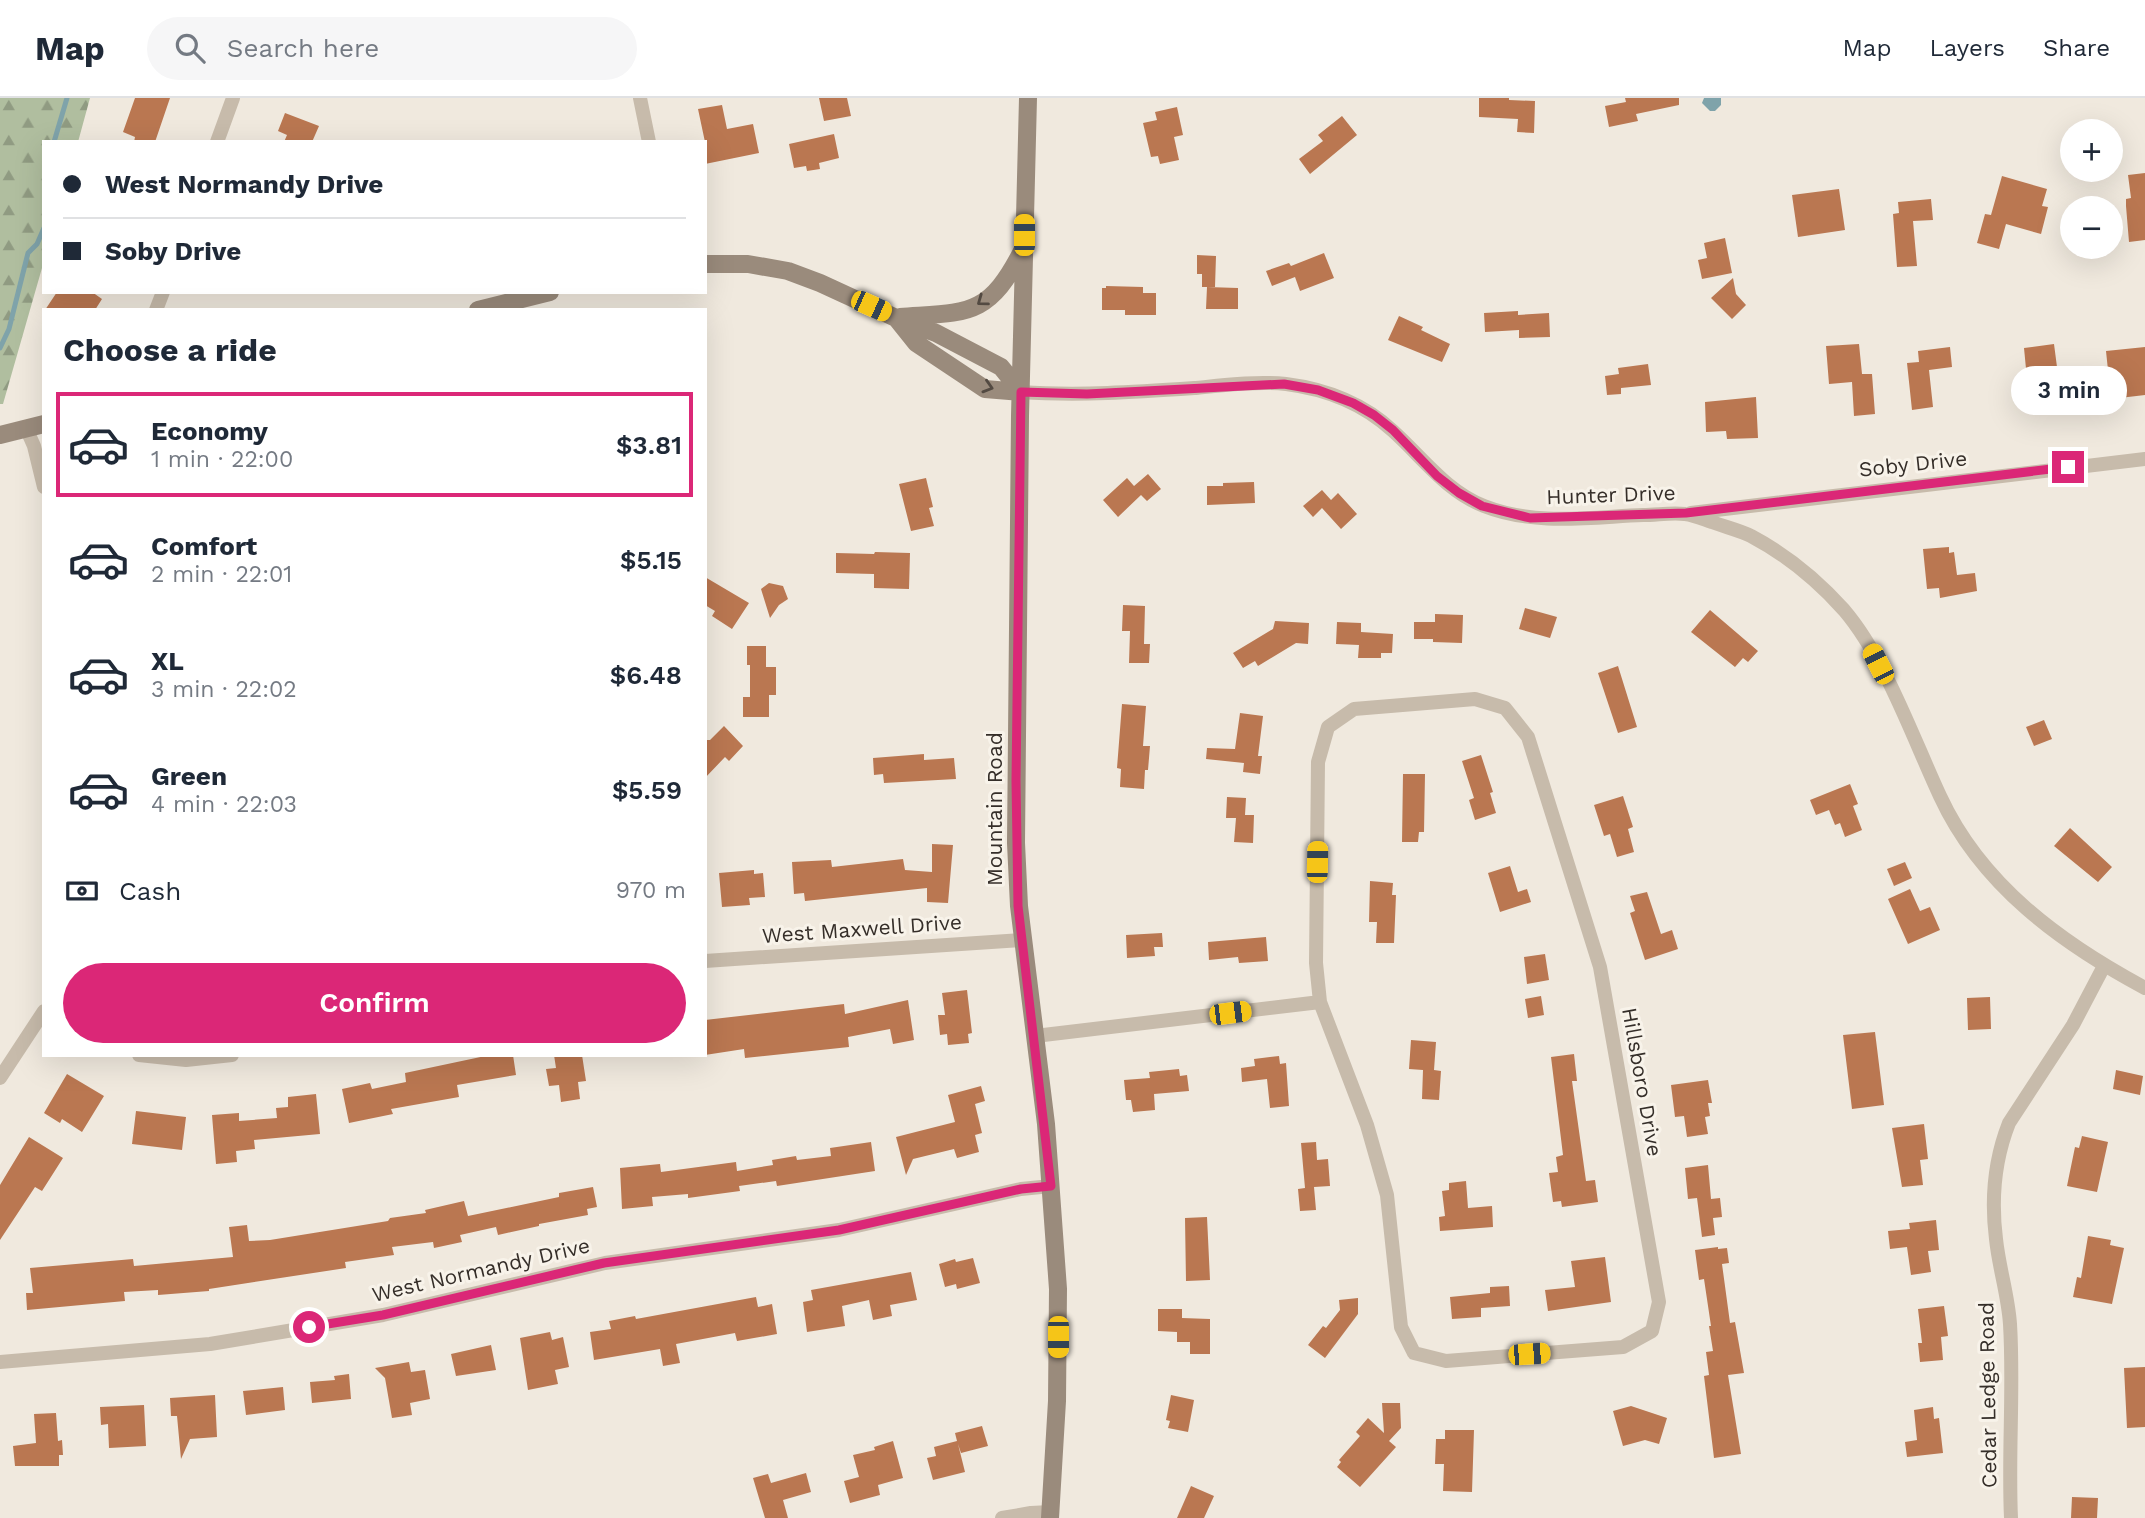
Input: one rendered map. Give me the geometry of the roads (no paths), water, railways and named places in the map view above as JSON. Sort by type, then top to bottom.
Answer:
[{"type":"main road","name":"Mountain Road","points":[[1028,98],[1021,392],[1016,843],[1022,940],[1051,1186],[1058,1289],[1058,1349],[1050,1515]]},
{"type":"main road","points":[[896,318],[947,315],[976,307],[998,289],[1024,248]]},
{"type":"main road","points":[[707,264],[748,264],[788,271],[820,283],[936,333],[1001,367],[1021,392]]},
{"type":"main road","points":[[486,308],[542,294]]},
{"type":"main road","points":[[896,318],[916,343],[985,389],[1021,392]]},
{"type":"main road","points":[[0,435],[35,426]]},
{"type":"street","points":[[218,140],[233,98]]},
{"type":"street","points":[[639,98],[649,140]]},
{"type":"street","name":"Hunter Drive","points":[[1021,392],[1087,394],[1284,384],[1306,388],[1333,394],[1374,415],[1393,430],[1437,476],[1459,493],[1482,506],[1506,514],[1542,519],[1686,513],[1749,535],[1789,560],[1844,610],[1867,642],[1941,800],[1956,829],[1975,856],[2021,905],[2064,939],[2104,966],[2145,988]]},
{"type":"street","points":[[35,426],[34,446],[42,478]]},
{"type":"street","name":"Soby Drive","points":[[1686,513],[2145,459]]},
{"type":"street","name":"Hillsboro Drive","points":[[1475,699],[1505,708],[1528,737],[1600,967],[1659,1302],[1652,1331],[1623,1347],[1446,1361],[1414,1353],[1401,1326],[1387,1195],[1367,1125],[1320,1002],[1316,963],[1318,762],[1328,727],[1354,709],[1475,699]]},
{"type":"street","name":"West Maxwell Drive","points":[[707,961],[1022,940]]},
{"type":"street","name":"Cedar Ledge Road","points":[[2011,1518],[2010,1326],[2007,1293],[1996,1239],[1993,1181],[2002,1140],[2009,1123],[2073,1025],[2104,966]]},
{"type":"street","points":[[1035,1036],[1320,1002]]},
{"type":"street","points":[[0,1078],[42,1015]]},
{"type":"street","points":[[158,1057],[186,1060],[214,1057]]},
{"type":"street","name":"West Normandy Drive","points":[[0,1362],[210,1344],[383,1315],[604,1263],[839,1230],[1021,1189],[1051,1186]]},
{"type":"street","points":[[1002,1518],[1050,1515]]},
{"type":"water","points":[[1704,98],[1721,98],[1721,105],[1715,111],[1710,111],[1702,103]]},
{"type":"waterway","points":[[55,140],[67,98]]},
{"type":"waterway","points":[[0,348],[9,329],[28,253],[37,244],[42,233]]}]
